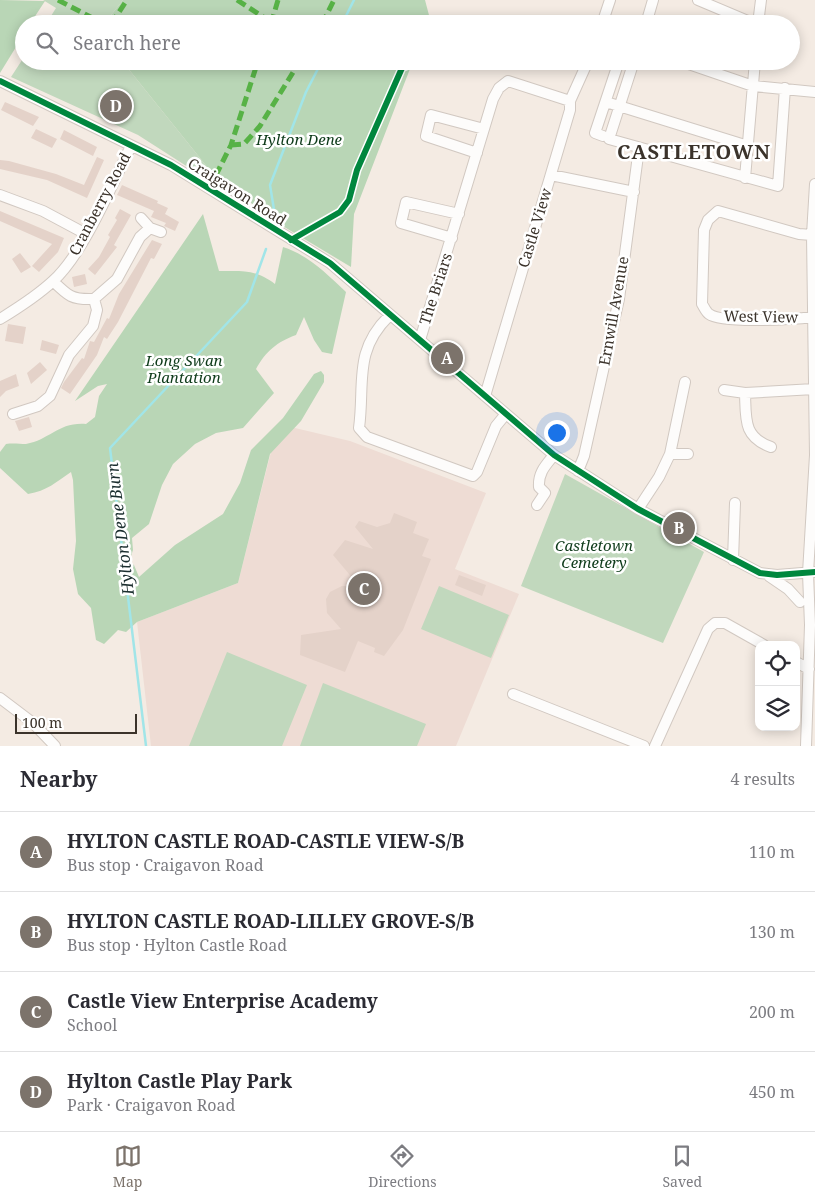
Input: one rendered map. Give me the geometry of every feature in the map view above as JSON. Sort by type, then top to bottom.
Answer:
[{"type":"street","points":[[649,15],[653,0]]},
{"type":"street","points":[[698,0],[735,15]]},
{"type":"street","points":[[758,15],[761,0]]},
{"type":"street","points":[[604,15],[606,1]]},
{"type":"street","name":"Castle View","points":[[485,396],[570,110],[570,101],[584,70]]},
{"type":"street","points":[[603,136],[595,133],[616,70]]},
{"type":"street","points":[[631,70],[610,139],[778,186],[785,88]]},
{"type":"street","points":[[706,70],[752,86],[815,92]]},
{"type":"street","points":[[745,178],[754,70]]},
{"type":"street","name":"Craigavon Road","points":[[0,81],[171,165],[330,263],[389,316],[420,340],[505,415],[554,455],[638,509],[733,560],[768,575],[788,588],[800,602]]},
{"type":"street","name":"The Briars","points":[[420,340],[493,99],[499,88],[508,81],[570,101]]},
{"type":"street","points":[[606,102],[748,146]]},
{"type":"street","points":[[477,152],[426,136],[431,115],[484,129]]},
{"type":"street","name":"Cranberry Road","points":[[0,319],[53,282],[66,266],[86,234],[131,146]]},
{"type":"street","name":"Ernwill Avenue","points":[[578,471],[584,456],[619,299],[639,148]]},
{"type":"street","points":[[551,175],[634,192]]},
{"type":"street","points":[[806,746],[815,455],[813,230],[815,184]]},
{"type":"street","points":[[0,195],[44,212],[86,234]]},
{"type":"street","name":"The Briars","points":[[452,238],[400,223],[406,202],[459,214]]},
{"type":"street","name":"West View","points":[[813,230],[799,234],[718,211],[708,220],[704,230],[702,304],[709,314],[725,318],[786,320],[814,317]]},
{"type":"street","points":[[140,218],[150,228],[161,232]]},
{"type":"street","points":[[53,282],[68,296],[81,300],[94,299],[117,279],[140,237],[150,228]]},
{"type":"street","points":[[13,414],[38,406],[50,396],[69,355],[93,326],[97,310],[94,299]]},
{"type":"street","points":[[389,316],[379,326],[365,351],[361,368],[363,401],[359,428],[367,437],[473,476],[477,472],[496,426],[505,415]]},
{"type":"street","points":[[638,509],[659,477],[670,454],[686,382]]},
{"type":"street","points":[[724,390],[745,393],[814,389]]},
{"type":"street","points":[[745,393],[748,431],[760,443],[771,448]]},
{"type":"street","points":[[670,454],[688,454]]},
{"type":"street","points":[[537,505],[546,493],[539,487],[538,479],[541,470],[554,455]]},
{"type":"street","points":[[733,560],[735,503]]},
{"type":"street","points":[[768,575],[812,572]]},
{"type":"street","points":[[655,746],[708,629],[715,623],[725,623],[757,641]]},
{"type":"street","points":[[800,664],[809,669]]},
{"type":"street","points":[[513,694],[644,746]]},
{"type":"street","points":[[0,698],[33,723],[55,746]]},
{"type":"shaded area","points":[[278,424],[350,441],[486,493],[455,569],[519,594],[456,746],[151,746],[137,622],[238,583]]},
{"type":"green space","points":[[0,0],[45,1],[36,15],[15,15],[15,49],[0,73]]},
{"type":"green space","points":[[43,0],[123,0],[111,15],[52,15],[56,8]]},
{"type":"green space","points":[[123,0],[425,0],[429,15],[111,15]]},
{"type":"green space","points":[[16,70],[129,70],[212,173],[202,176],[138,135],[11,77]]},
{"type":"green space","name":"Hylton Dene","points":[[129,70],[410,70],[354,214],[351,267],[276,222],[212,173]]},
{"type":"green space","name":"Long Swan Plantation","points":[[203,214],[219,271],[255,273],[275,284],[283,247],[309,260],[346,292],[332,354],[322,352],[314,340],[304,317],[296,335],[273,348],[256,369],[274,393],[243,428],[216,433],[195,444],[173,464],[162,485],[149,524],[132,538],[133,550],[129,562],[134,565],[139,577],[175,545],[223,514],[240,483],[251,450],[283,418],[314,374],[321,371],[324,375],[324,382],[301,421],[270,454],[238,583],[137,622],[126,632],[118,630],[104,644],[96,640],[91,608],[78,594],[73,569],[76,541],[71,472],[56,483],[35,493],[28,494],[0,468],[0,452],[6,444],[34,442],[61,428],[76,424],[86,424],[95,417],[99,396],[107,384],[98,386],[75,401]]},
{"type":"green space","name":"Castletown Cemetery","points":[[565,474],[704,552],[663,643],[521,586]]},
{"type":"green space","points":[[439,586],[509,615],[491,658],[421,629]]},
{"type":"green space","points":[[227,652],[307,685],[282,746],[189,746]]},
{"type":"green space","points":[[323,683],[426,724],[417,746],[300,746]]},
{"type":"building","points":[[5,102],[39,117],[33,126],[1,110]]},
{"type":"building","points":[[36,129],[57,139],[52,148],[31,138]]},
{"type":"building","points":[[64,130],[97,147],[93,156],[60,139]]},
{"type":"building","points":[[97,157],[104,160],[87,198],[47,180],[0,169],[0,160],[9,161],[56,174],[84,185]]},
{"type":"building","points":[[122,185],[158,201],[157,203],[168,208],[165,214],[179,222],[175,231],[164,226],[166,223],[151,217],[154,211],[117,195]]},
{"type":"building","points":[[120,209],[131,215],[114,245],[117,247],[95,275],[88,269],[99,257],[110,237],[108,235],[117,220],[115,218]]},
{"type":"building","points":[[0,211],[64,238],[58,252],[39,272],[32,266],[52,244],[0,221]]},
{"type":"building","points":[[152,240],[162,244],[154,259],[151,258],[118,322],[107,339],[104,337],[97,355],[70,394],[61,388],[64,382],[82,358],[84,359],[90,341],[94,342],[107,318],[109,319],[119,294]]},
{"type":"building","points":[[20,253],[31,267],[21,273],[12,259]]},
{"type":"building","points":[[85,274],[87,284],[74,287],[72,277]]},
{"type":"building","points":[[8,324],[26,327],[23,344],[5,341]]},
{"type":"building","points":[[42,340],[59,345],[56,354],[40,350]]},
{"type":"building","points":[[40,362],[47,370],[31,384],[27,373]]},
{"type":"building","points":[[16,374],[19,386],[6,391],[0,397],[0,381]]},
{"type":"building","points":[[29,417],[32,427],[19,431],[15,421]]},
{"type":"building","points":[[394,513],[417,522],[413,533],[429,539],[422,556],[431,559],[403,630],[384,656],[374,652],[375,648],[358,641],[345,672],[300,655],[301,635],[341,629],[327,613],[326,599],[330,592],[342,586],[360,587],[333,555],[345,540],[373,549],[355,527],[359,521],[377,527],[390,523]]},
{"type":"building","points":[[459,575],[486,585],[482,596],[455,585]]},
{"type":"waterway","name":"Hylton Dene Burn","points":[[346,15],[354,0]]},
{"type":"waterway","name":"Hylton Dene Burn","points":[[276,222],[270,185],[306,92],[317,70]]},
{"type":"waterway","name":"Hylton Dene Burn","points":[[146,746],[110,448],[247,302],[266,249]]},
{"type":"marked path","points":[[58,0],[87,15]]},
{"type":"marked path","points":[[117,15],[127,0]]},
{"type":"marked path","points":[[237,0],[260,15]]},
{"type":"marked path","points":[[274,15],[278,0]]},
{"type":"marked path","points":[[326,15],[334,0]]},
{"type":"marked path","points":[[209,189],[231,145],[255,70]]},
{"type":"marked path","points":[[231,145],[244,144],[260,126],[294,70]]},
{"type":"cycle path","points":[[291,240],[340,212],[349,200],[357,170],[401,70]]},
{"type":"cycle path","points":[[0,81],[171,165],[330,263],[554,455],[638,509],[760,573],[777,575],[815,572]]},
{"type":"place","name":"Hylton Castle Play Park","points":[[116,106]]},
{"type":"place","name":"HYLTON CASTLE ROAD-CASTLE VIEW-S/B","points":[[447,358]]},
{"type":"place","name":"HYLTON CASTLE ROAD-LILLEY GROVE-S/B","points":[[679,528]]},
{"type":"place","name":"Castle View Enterprise Academy","points":[[364,589]]},
{"type":"district","name":"CASTLETOWN","points":[[694,152]]}]
